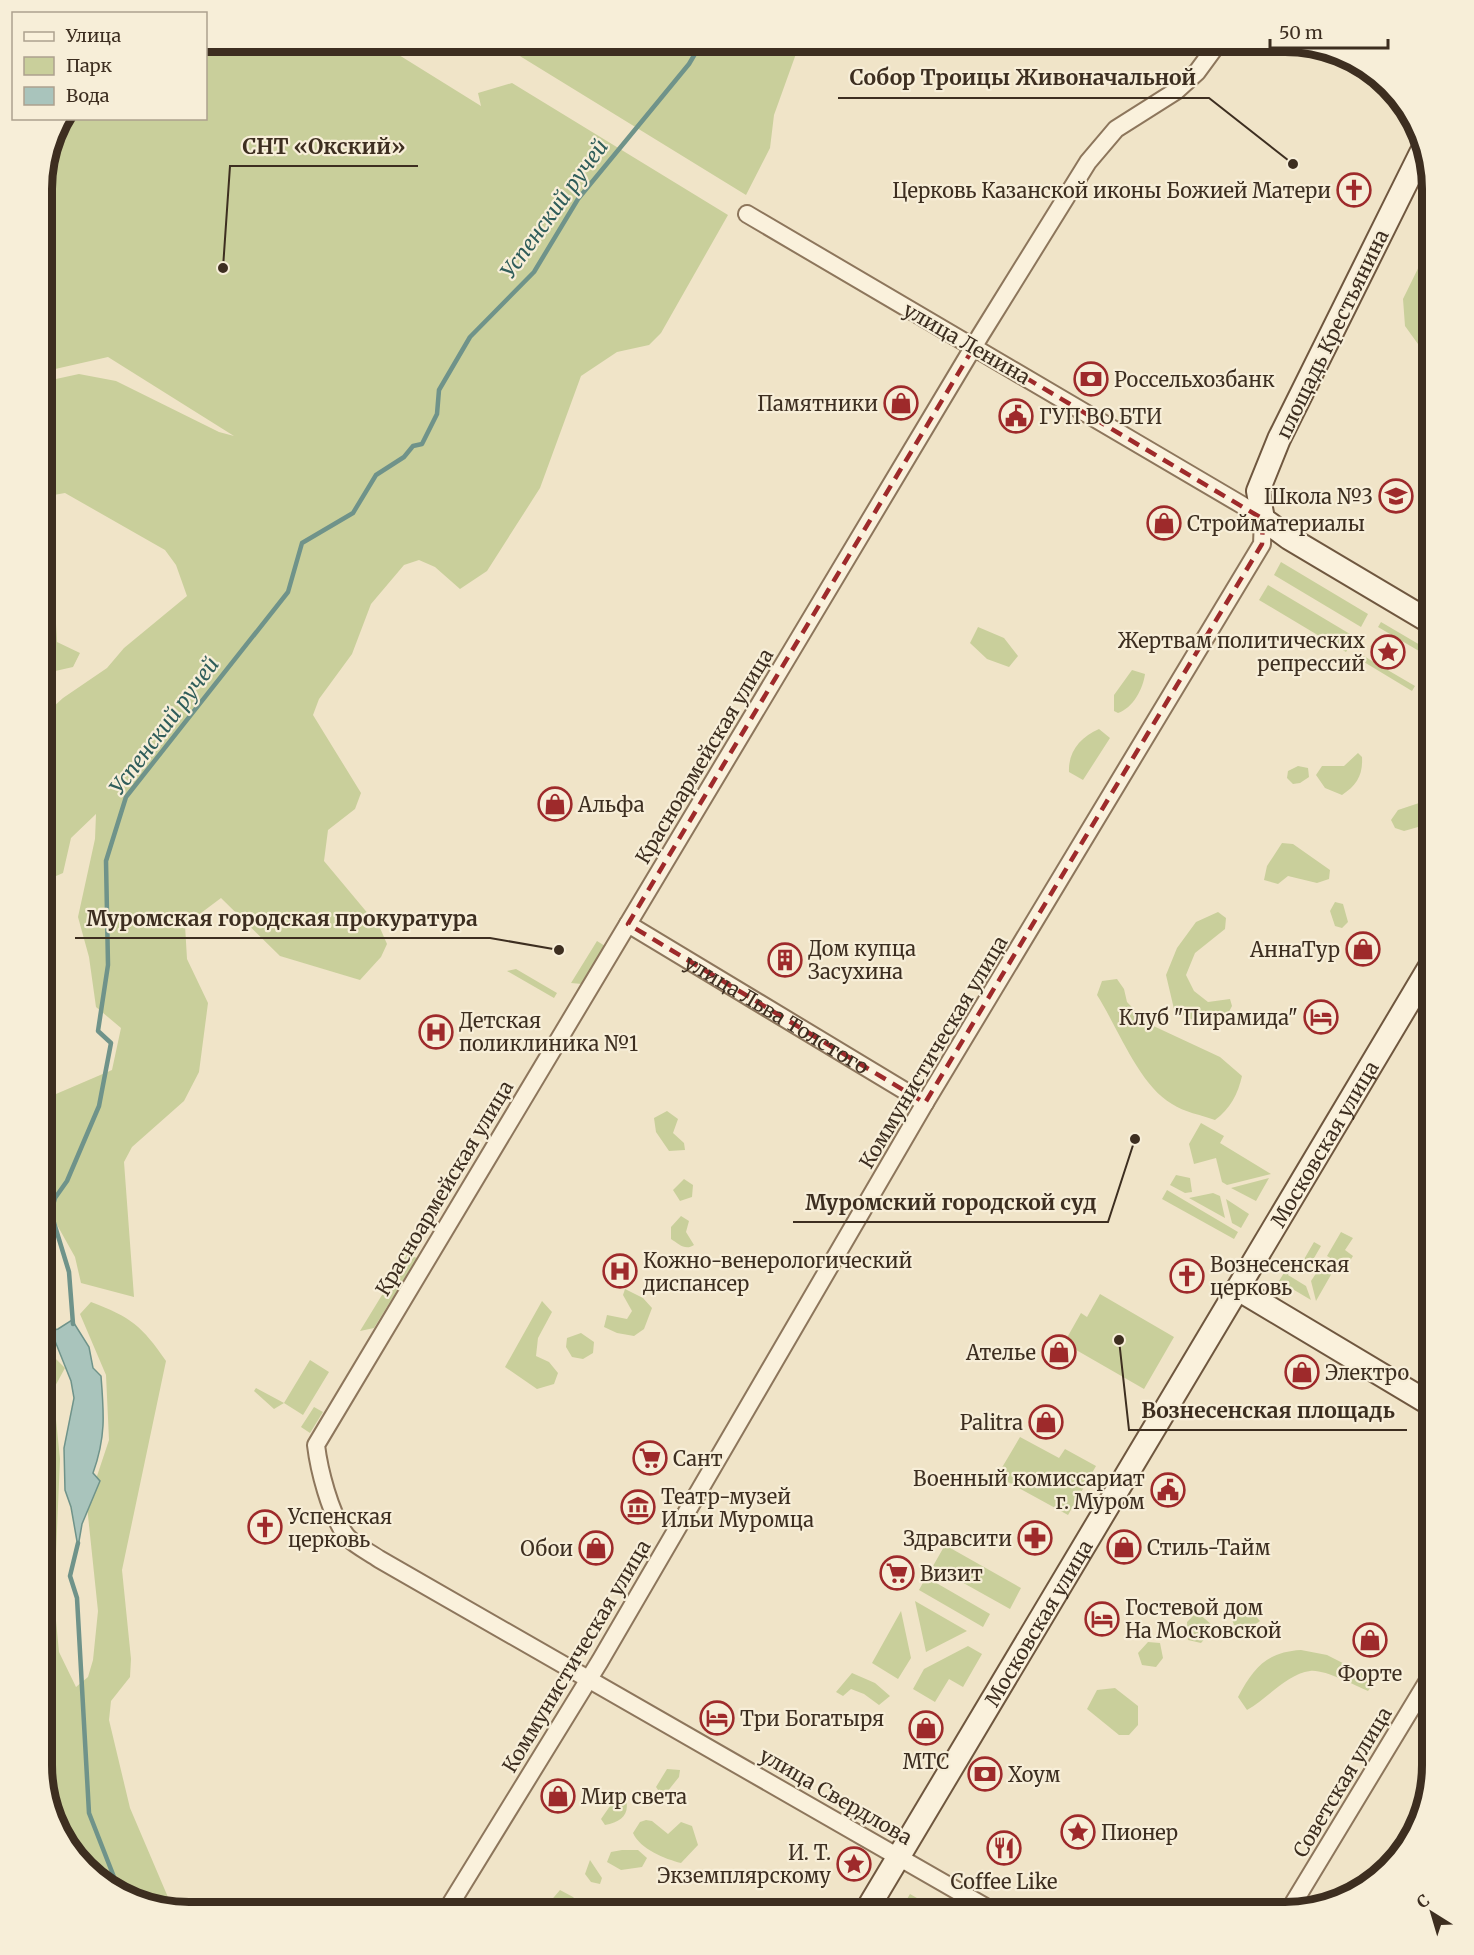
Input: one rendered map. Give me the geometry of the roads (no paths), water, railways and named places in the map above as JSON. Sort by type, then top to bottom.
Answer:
[{"type":"street","name":"Красноармейская улица","points":[[345,1535],[323,1482],[316,1445],[974,347],[1088,162],[1116,129],[1176,91],[1197,72],[1211,53]]},
{"type":"street","name":"площадь Крестьянина","points":[[1263,519],[1258,491],[1280,439],[1418,159]]},
{"type":"street","name":"улица Ленина","points":[[747,214],[1263,519],[1289,538],[1422,617]]},
{"type":"street","name":"Коммунистическая улица","points":[[452,1902],[588,1679],[926,1103],[1262,544],[1263,519]]},
{"type":"street","name":"улица Льва Толстого","points":[[628,924],[926,1103]]},
{"type":"street","name":"Московская улица","points":[[872,1902],[1422,980]]},
{"type":"street","points":[[1238,1289],[1422,1399]]},
{"type":"street","name":"улица Свердлова","points":[[345,1535],[379,1559],[977,1902]]},
{"type":"street","name":"Советская улица","points":[[1294,1901],[1422,1691]]},
{"type":"water","points":[[72,1320],[89,1347],[93,1368],[101,1376],[102,1437],[93,1473],[100,1481],[82,1524],[78,1547],[71,1507],[65,1490],[64,1448],[74,1398],[71,1381],[55,1341],[52,1340],[52,1330]]},
{"type":"waterway","name":"Успенский ручей","points":[[52,1208],[55,1198],[67,1181],[99,1106],[111,1043],[98,1031],[108,965],[106,861],[126,797],[288,592],[302,543],[353,513],[376,475],[404,457],[413,446],[422,444],[437,414],[439,390],[470,337],[534,272],[578,199],[689,64],[696,52]]},
{"type":"waterway","name":"Успенский ручей","points":[[52,1217],[69,1272],[73,1324]]},
{"type":"waterway","name":"Успенский ручей","points":[[78,1543],[70,1576],[77,1598],[89,1813],[115,1880]]},
{"type":"place","name":"Собор Троицы Живоначальной","points":[[1293,164]]},
{"type":"place","name":"Церковь Казанской иконы Божией Матери","points":[[1354,190]]},
{"type":"place","name":"СНТ «Окский»","points":[[223,268]]},
{"type":"place","name":"Россельхозбанк","points":[[1091,379]]},
{"type":"place","name":"Памятники","points":[[901,403]]},
{"type":"place","name":"ГУП ВО БТИ","points":[[1016,416]]},
{"type":"place","name":"Школа №3","points":[[1396,496]]},
{"type":"place","name":"Стройматериалы","points":[[1164,523]]},
{"type":"place","name":"Жертвам политических репрессий","points":[[1388,652]]},
{"type":"place","name":"Альфа","points":[[555,804]]},
{"type":"place","name":"АннаТур","points":[[1363,949]]},
{"type":"place","name":"Муромская городская прокуратура","points":[[559,950]]},
{"type":"place","name":"Дом купца Засухина","points":[[785,960]]},
{"type":"place","name":"Клуб \"Пирамида\"","points":[[1321,1017]]},
{"type":"place","name":"Детская поликлиника №1","points":[[436,1032]]},
{"type":"place","name":"Муромский городской суд","points":[[1135,1139]]},
{"type":"place","name":"Кожно-венерологический диспансер","points":[[620,1271]]},
{"type":"place","name":"Вознесенская церковь","points":[[1187,1276]]},
{"type":"place","name":"Вознесенская площадь","points":[[1119,1340]]},
{"type":"place","name":"Ателье","points":[[1059,1352]]},
{"type":"place","name":"Электро","points":[[1302,1372]]},
{"type":"place","name":"Palitra","points":[[1046,1422]]},
{"type":"place","name":"Сант","points":[[650,1458]]},
{"type":"place","name":"Военный комиссариат г. Муром","points":[[1168,1490]]},
{"type":"place","name":"Театр-музей Ильи Муромца","points":[[638,1507]]},
{"type":"place","name":"Успенская церковь","points":[[265,1527]]},
{"type":"place","name":"Здравсити","points":[[1035,1538]]},
{"type":"place","name":"Стиль-Тайм","points":[[1124,1547]]},
{"type":"place","name":"Обои","points":[[596,1548]]},
{"type":"place","name":"Визит","points":[[897,1573]]},
{"type":"place","name":"Гостевой дом На Московской","points":[[1102,1619]]},
{"type":"place","name":"Форте","points":[[1370,1640]]},
{"type":"place","name":"Три Богатыря","points":[[717,1718]]},
{"type":"place","name":"МТС","points":[[926,1728]]},
{"type":"place","name":"Хоум","points":[[985,1774]]},
{"type":"place","name":"Мир света","points":[[558,1796]]},
{"type":"place","name":"Пионер","points":[[1078,1832]]},
{"type":"place","name":"Coffee Like","points":[[1004,1848]]},
{"type":"place","name":"И. Т. Экземплярскому","points":[[854,1864]]}]
